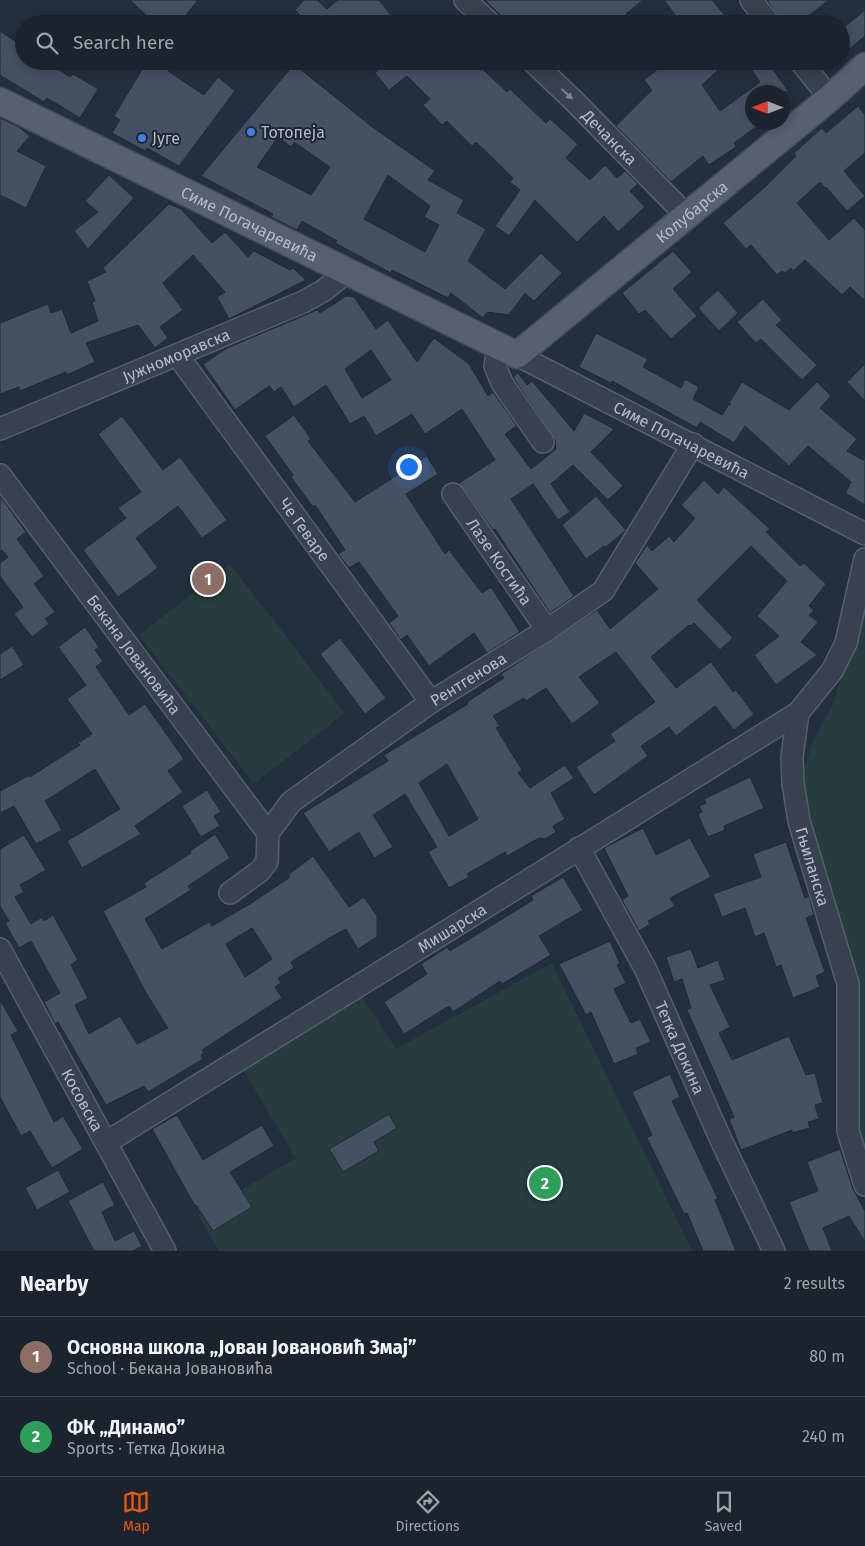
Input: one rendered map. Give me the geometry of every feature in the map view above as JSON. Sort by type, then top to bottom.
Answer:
[{"type":"main road","name":"Колубарска","points":[[508,350],[686,215],[830,98],[865,66]]},
{"type":"main road","name":"Симе Погачаревића","points":[[0,101],[508,350]]},
{"type":"street","points":[[465,0],[481,15]]},
{"type":"street","points":[[751,0],[763,15]]},
{"type":"street","name":"Дечанска","points":[[541,70],[686,215]]},
{"type":"street","points":[[807,70],[830,98]]},
{"type":"street","name":"Јужноморавска","points":[[0,429],[303,302],[323,291],[347,272]]},
{"type":"street","points":[[508,350],[495,366],[502,383],[543,442]]},
{"type":"street","name":"Симе Погачаревића","points":[[508,350],[865,534]]},
{"type":"street","name":"Че Геваре","points":[[178,356],[431,702]]},
{"type":"street","name":"Рентгенова","points":[[268,833],[291,802],[431,702],[547,630],[603,591],[692,444]]},
{"type":"street","name":"Бекана Јовановића","points":[[0,475],[268,833]]},
{"type":"street","name":"Лазе Костића","points":[[453,494],[547,630]]},
{"type":"street","points":[[798,712],[832,671],[846,643],[865,559]]},
{"type":"street","name":"Мишарска","points":[[107,1142],[798,712]]},
{"type":"street","name":"Гњиланска","points":[[798,712],[794,734],[793,783],[799,821],[848,984],[848,1131],[865,1185]]},
{"type":"street","points":[[230,893],[264,867],[267,862],[268,833]]},
{"type":"street","name":"Тетка Докина","points":[[580,848],[646,970],[774,1251]]},
{"type":"street","name":"Косовска","points":[[2,956],[107,1142],[165,1251]]},
{"type":"green space","points":[[230,564],[345,713],[254,784],[139,635]]},
{"type":"green space","points":[[865,595],[865,1166],[854,1115],[860,1000],[852,967],[803,817],[801,782],[811,746],[834,702]]},
{"type":"green space","points":[[552,963],[692,1251],[219,1251],[198,1215],[296,1158],[242,1068],[361,995],[396,1049]]},
{"type":"building","points":[[130,0],[198,0],[186,15],[146,15]]},
{"type":"building","points":[[304,0],[317,0],[327,9],[338,0],[379,0],[391,15],[300,15],[295,10]]},
{"type":"building","points":[[485,0],[643,0],[627,15],[500,15]]},
{"type":"building","points":[[664,0],[712,0],[724,15],[675,15]]},
{"type":"building","points":[[767,0],[829,0],[810,15],[778,15]]},
{"type":"building","points":[[865,10],[865,36],[850,48],[850,22]]},
{"type":"building","points":[[0,31],[15,41],[15,70],[60,70],[70,77],[73,74],[98,89],[80,118],[47,98],[44,102],[0,75]]},
{"type":"building","points":[[142,70],[169,70],[204,95],[218,77],[235,91],[179,166],[147,148],[145,151],[112,133],[120,120],[114,116]]},
{"type":"building","points":[[289,70],[301,70],[371,126],[435,171],[428,180],[464,200],[457,213],[486,229],[468,261],[505,289],[541,253],[562,273],[534,301],[525,293],[509,315],[487,312],[483,318],[451,293],[448,298],[392,270],[391,273],[335,243],[337,241],[302,221],[297,230],[271,217],[273,214],[201,176]],"holes":[[[278,137],[291,147],[294,142],[330,167],[311,195],[257,167]],[[388,175],[430,206],[424,217],[439,225],[425,252],[364,219]]]},
{"type":"building","points":[[378,70],[484,70],[507,92],[510,89],[546,123],[550,119],[578,144],[566,158],[590,180],[605,165],[617,178],[625,171],[638,184],[630,191],[645,207],[618,232],[604,216],[577,242],[535,200],[509,236],[495,226],[520,190],[510,182],[513,178],[476,142],[472,146],[447,121],[442,125],[423,105],[430,99],[407,76],[389,90],[375,73]]},
{"type":"building","points":[[657,70],[718,70],[702,85],[720,111],[745,93],[745,130],[752,130],[734,143],[736,147],[709,165],[703,156],[671,182],[616,126],[652,90],[644,80]]},
{"type":"building","points":[[751,70],[773,70],[784,85],[756,85],[760,82]]},
{"type":"building","points":[[858,106],[865,115],[865,153],[844,171],[865,196],[847,211],[820,182],[797,203],[829,240],[854,218],[865,230],[865,301],[850,287],[842,295],[805,260],[793,271],[791,268],[785,273],[782,271],[777,275],[751,245],[746,249],[723,223],[765,187],[796,156],[794,153],[822,128],[826,133]]},
{"type":"building","points":[[0,118],[19,127],[30,136],[17,151],[46,166],[26,208],[0,195]]},
{"type":"building","points":[[109,175],[134,198],[88,249],[74,231],[98,212],[85,201]]},
{"type":"building","points":[[169,204],[181,209],[212,243],[225,232],[248,257],[254,251],[290,270],[293,268],[306,280],[229,319],[217,297],[225,292],[193,255],[163,283],[183,310],[160,327],[168,338],[155,348],[138,325],[86,343],[95,362],[67,375],[66,372],[20,391],[19,387],[0,394],[0,323],[48,304],[51,313],[62,309],[71,333],[98,321],[92,302],[95,301],[87,281],[106,272],[103,268]]},
{"type":"building","points":[[673,251],[692,272],[673,289],[697,316],[671,339],[645,310],[639,314],[622,293]]},
{"type":"building","points":[[718,290],[738,313],[719,331],[698,308]]},
{"type":"building","points":[[346,296],[354,297],[376,329],[388,320],[417,362],[434,338],[469,364],[488,396],[493,392],[517,426],[505,434],[531,469],[556,449],[555,440],[513,377],[518,373],[527,385],[532,381],[574,431],[584,413],[614,429],[591,452],[623,486],[608,500],[573,465],[551,484],[570,512],[558,520],[533,484],[511,499],[574,596],[550,613],[495,529],[493,530],[459,483],[495,460],[462,409],[425,434],[412,414],[376,436],[364,416],[350,424],[326,385],[294,407],[281,387],[274,392],[269,386],[235,410],[203,364],[227,348],[317,310],[320,313]],"holes":[[[371,350],[391,380],[362,398],[345,369]]]},
{"type":"building","points":[[763,299],[782,320],[776,325],[817,365],[802,380],[761,339],[756,343],[737,322]]},
{"type":"building","points":[[596,333],[648,359],[643,367],[681,388],[685,379],[699,387],[693,399],[722,415],[729,404],[731,405],[729,403],[742,382],[789,410],[817,382],[831,396],[820,408],[857,439],[847,451],[863,460],[865,457],[865,505],[845,493],[851,482],[808,446],[789,466],[745,426],[734,443],[700,422],[697,428],[612,381],[611,383],[579,367]]},
{"type":"building","points":[[865,364],[865,401],[847,382]]},
{"type":"building","points":[[294,415],[311,439],[308,441],[355,502],[427,456],[438,474],[406,494],[445,554],[449,550],[482,593],[491,587],[520,632],[487,653],[474,633],[429,666],[407,635],[401,640],[389,623],[398,616],[359,562],[349,568],[338,554],[345,550],[315,505],[313,507],[291,477],[293,475],[265,436]]},
{"type":"building","points":[[122,416],[163,470],[180,457],[227,520],[202,538],[178,506],[136,538],[158,568],[118,597],[83,550],[126,518],[118,508],[141,492],[98,434]]},
{"type":"building","points":[[704,480],[718,494],[724,487],[770,529],[766,532],[800,566],[804,563],[826,584],[809,606],[814,610],[809,615],[818,622],[801,642],[817,655],[776,685],[754,655],[779,636],[757,616],[787,581],[751,546],[697,600],[733,638],[720,650],[694,623],[689,625],[651,657],[676,688],[711,662],[733,692],[736,690],[754,714],[734,730],[715,706],[676,736],[669,727],[641,746],[648,756],[594,795],[576,767],[615,741],[610,734],[655,702],[616,652],[579,677],[600,703],[572,724],[546,688],[526,701],[524,698],[493,716],[500,726],[496,728],[522,770],[518,773],[530,788],[565,765],[574,778],[551,793],[565,819],[553,826],[556,832],[545,839],[539,838],[507,856],[505,852],[467,874],[469,877],[449,888],[428,852],[437,847],[405,794],[373,815],[393,847],[374,858],[359,832],[329,852],[303,813],[388,761],[384,755],[468,704],[467,702],[504,678],[501,674],[597,610],[610,629],[658,589],[635,563],[647,545],[652,551],[669,536],[674,542],[695,518],[681,505]],"holes":[[[447,764],[478,819],[449,836],[419,783]]]},
{"type":"building","points":[[0,496],[26,532],[17,539],[44,576],[34,584],[55,612],[45,619],[49,624],[32,637],[14,614],[23,607],[0,576],[0,563],[8,557],[2,550],[0,551]]},
{"type":"building","points":[[596,496],[626,530],[606,547],[604,546],[586,559],[562,525]]},
{"type":"building","points":[[85,627],[99,647],[95,650],[103,661],[96,667],[129,715],[145,704],[184,759],[168,771],[183,792],[135,826],[141,834],[82,868],[67,841],[120,809],[95,769],[45,801],[62,830],[36,844],[14,806],[0,813],[0,791],[30,775],[30,777],[80,745],[78,743],[92,734],[67,699],[86,685],[58,647]]},
{"type":"building","points":[[340,638],[386,698],[365,714],[320,654]]},
{"type":"building","points":[[12,646],[24,665],[0,680],[0,654]]},
{"type":"building","points":[[750,777],[764,808],[724,826],[725,830],[708,837],[698,814],[702,812],[699,806],[706,803],[704,799]]},
{"type":"building","points":[[207,790],[221,812],[214,816],[220,826],[201,837],[182,806]]},
{"type":"building","points":[[643,828],[656,855],[690,838],[711,877],[670,898],[675,906],[648,921],[650,924],[639,931],[622,900],[628,896],[604,848]]},
{"type":"building","points":[[215,834],[230,858],[188,886],[191,890],[145,919],[162,949],[209,922],[212,926],[250,904],[290,877],[288,875],[313,856],[349,907],[364,897],[377,916],[377,937],[358,949],[346,929],[329,938],[291,962],[294,968],[278,978],[281,983],[275,987],[282,998],[202,1050],[204,1053],[201,1055],[203,1059],[148,1092],[144,1086],[106,1105],[58,1022],[55,1024],[44,1002],[60,993],[31,941],[19,948],[5,923],[9,921],[0,906],[0,849],[24,835],[46,870],[20,885],[24,892],[15,897],[31,924],[42,917],[44,921],[53,915],[78,960],[71,965],[88,998],[75,1005],[89,1034],[120,1016],[137,1044],[168,1028],[146,993],[103,911],[146,887],[144,883],[191,853],[190,851]],"holes":[[[252,928],[272,959],[245,977],[226,944]]]},
{"type":"building","points":[[786,842],[805,898],[809,896],[814,915],[806,918],[825,972],[816,976],[820,987],[793,998],[781,965],[776,967],[764,933],[755,937],[745,908],[722,917],[713,894],[761,877],[753,854]]},
{"type":"building","points":[[563,877],[583,910],[539,936],[551,955],[502,984],[500,981],[453,1012],[449,1006],[404,1034],[384,1002],[427,974],[421,964],[447,947],[450,951],[533,900],[531,896]]},
{"type":"building","points":[[610,941],[620,964],[617,965],[626,983],[614,989],[631,1023],[640,1019],[651,1042],[636,1048],[638,1054],[614,1064],[591,1012],[586,1015],[559,964]]},
{"type":"building","points":[[691,949],[698,968],[718,960],[725,980],[710,985],[730,1027],[719,1033],[732,1060],[789,1036],[806,1075],[815,1073],[823,1103],[815,1105],[819,1119],[808,1122],[810,1128],[792,1133],[792,1130],[741,1150],[729,1119],[734,1117],[687,1010],[691,1008],[682,979],[674,982],[666,957]]},
{"type":"building","points":[[0,1000],[18,1031],[11,1035],[54,1122],[63,1116],[83,1149],[52,1168],[30,1131],[21,1136],[0,1097]]},
{"type":"building","points":[[670,1074],[680,1097],[672,1101],[718,1199],[715,1200],[736,1251],[703,1251],[687,1213],[684,1214],[647,1138],[652,1135],[632,1092]]},
{"type":"building","points":[[389,1114],[397,1128],[374,1142],[379,1151],[343,1172],[329,1149]]},
{"type":"building","points":[[177,1115],[203,1160],[262,1125],[274,1146],[230,1172],[252,1207],[213,1231],[195,1206],[152,1129]]},
{"type":"building","points":[[840,1149],[853,1189],[865,1211],[865,1242],[849,1216],[823,1228],[832,1251],[809,1251],[789,1202],[818,1191],[807,1162]]},
{"type":"building","points":[[58,1170],[70,1192],[37,1210],[25,1188]]},
{"type":"building","points":[[103,1182],[115,1205],[102,1212],[115,1241],[134,1231],[142,1246],[133,1251],[94,1251],[68,1201]]},
{"type":"place","name":"Тотопеја","points":[[251,132]]},
{"type":"place","name":"Југе","points":[[142,138]]},
{"type":"place","name":"Основна школа „Јован Јовановић Змај”","points":[[208,579]]},
{"type":"place","name":"ФК „Динамо”","points":[[545,1183]]}]
